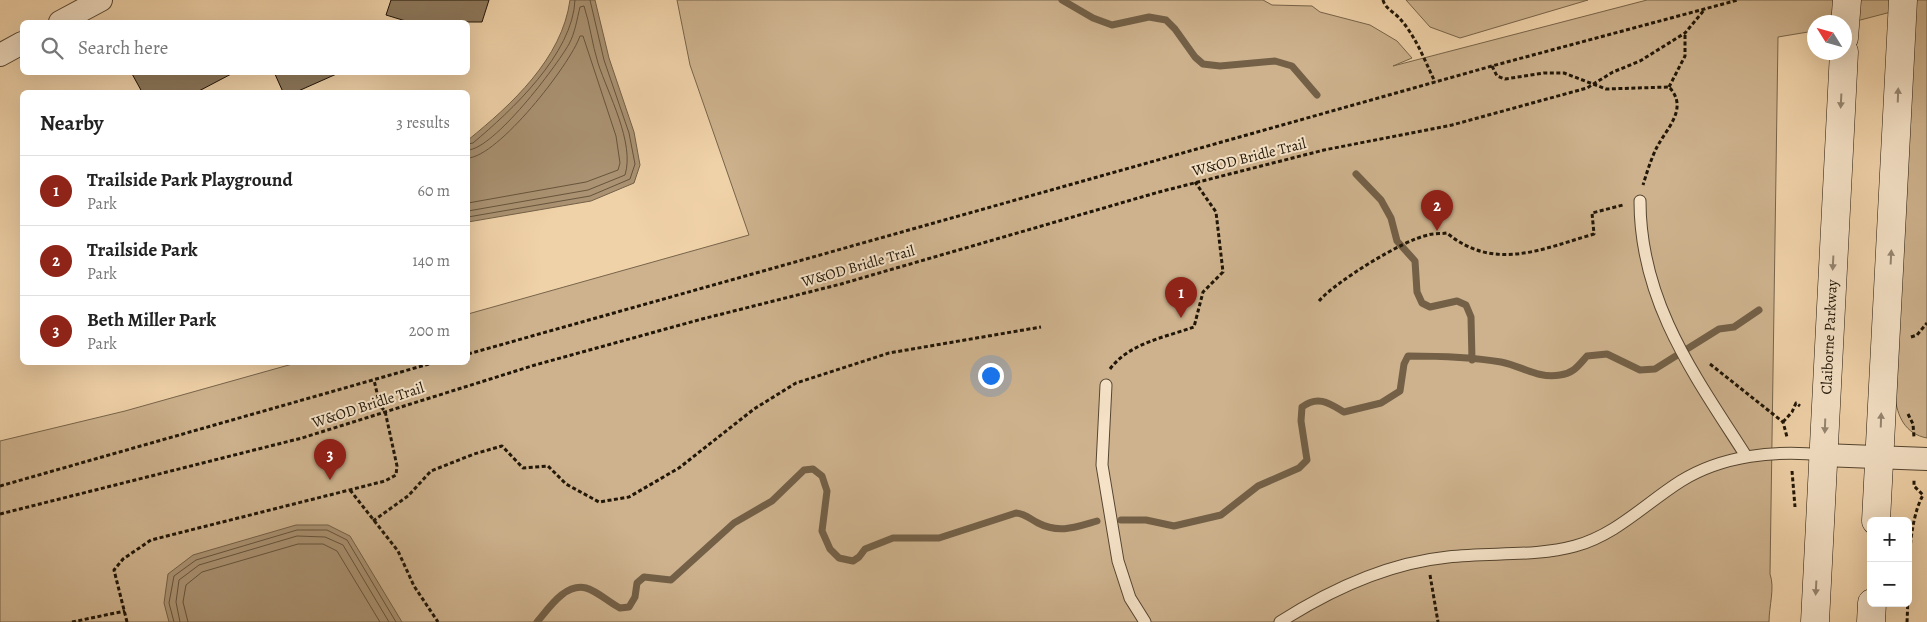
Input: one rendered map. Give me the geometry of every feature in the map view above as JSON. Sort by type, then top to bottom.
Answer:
[{"type":"main road","points":[[1845,15],[1846,0]]},
{"type":"main road","points":[[1876,517],[1903,0]]},
{"type":"main road","name":"Claiborne Parkway","points":[[1815,622],[1844,60]]},
{"type":"main road","points":[[1871,622],[1872,607]]},
{"type":"street","points":[[64,20],[101,0]]},
{"type":"street","points":[[0,55],[20,43]]},
{"type":"street","points":[[1823,456],[1880,456],[1927,459]]},
{"type":"lane","points":[[1640,202],[1640,220],[1650,274],[1665,320],[1676,344],[1746,456]]},
{"type":"lane","points":[[1106,385],[1102,466],[1118,561],[1130,598],[1145,622]]},
{"type":"lane","points":[[1280,622],[1313,601],[1367,578],[1427,560],[1533,552],[1575,546],[1604,535],[1682,480],[1746,456],[1790,452],[1823,456]]},
{"type":"path","points":[[1383,0],[1384,4],[1401,19],[1416,42],[1435,82]]},
{"type":"path","points":[[470,353],[1492,66],[1738,0]]},
{"type":"path","name":"W&OD Bridle Trail","points":[[0,514],[302,438],[535,365],[702,319],[841,284],[1195,182],[1324,150],[1452,125],[1587,88],[1640,61],[1685,33],[1705,9]]},
{"type":"path","points":[[1669,87],[1685,56],[1685,33]]},
{"type":"path","points":[[1492,66],[1497,76],[1505,79],[1544,73],[1564,73],[1606,89],[1669,87]]},
{"type":"path","points":[[1318,300],[1327,291],[1398,248],[1427,235],[1447,233],[1462,245],[1485,254],[1528,254],[1594,234],[1592,213],[1640,202],[1649,164],[1677,111],[1678,100],[1669,87]]},
{"type":"path","points":[[1106,385],[1110,367],[1139,345],[1194,327],[1203,292],[1223,272],[1216,212],[1195,182]]},
{"type":"path","points":[[373,521],[408,496],[431,471],[474,454],[502,446],[523,468],[548,466],[566,484],[598,502],[629,496],[679,468],[754,409],[796,382],[889,353],[1041,326]]},
{"type":"path","points":[[1709,363],[1783,422],[1790,452],[1795,509]]},
{"type":"path","points":[[0,486],[35,478],[426,365]]},
{"type":"path","points":[[127,622],[114,570],[123,559],[151,540],[385,481],[396,475],[397,466],[386,411],[380,406],[374,380]]},
{"type":"path","points":[[350,490],[398,551],[414,586],[438,622]]},
{"type":"path","points":[[1427,560],[1438,622]]},
{"type":"path","points":[[72,622],[125,611]]},
{"type":"shaded area","points":[[677,0],[1263,0],[1272,5],[1312,6],[1320,12],[1370,25],[1397,41],[1412,58],[1393,66],[1647,0],[1927,0],[1927,438],[1913,433],[1904,423],[1900,417],[1895,396],[1914,6],[1852,22],[1852,15],[1807,15],[1807,32],[1778,37],[1770,574],[1772,591],[1769,622],[0,622],[0,441],[125,411],[289,365],[470,365],[470,313],[749,235],[690,65]]},
{"type":"shaded area","points":[[1406,0],[1588,0],[1460,38],[1430,27]]},
{"type":"water","points":[[570,0],[595,0],[609,58],[634,132],[640,165],[634,183],[591,201],[470,222],[470,138],[501,112],[532,79],[546,61],[557,42],[565,22]]},
{"type":"water","points":[[296,525],[328,525],[350,536],[402,622],[169,622],[164,603],[168,574],[193,555]]},
{"type":"building","points":[[391,0],[489,0],[482,22],[470,22],[470,20],[402,20],[386,15]]},
{"type":"building","points":[[133,75],[229,75],[201,90],[141,90]]},
{"type":"building","points":[[275,75],[334,75],[300,90],[282,90]]},
{"type":"waterway","points":[[1062,0],[1093,18],[1112,25],[1149,17],[1166,20],[1175,29],[1195,57],[1203,64],[1220,66],[1275,61],[1292,66],[1317,95]]},
{"type":"waterway","points":[[1356,174],[1381,200],[1391,218],[1397,241],[1415,261],[1417,292],[1422,303],[1430,307],[1457,301],[1466,305],[1471,317],[1472,360]]},
{"type":"waterway","points":[[1121,520],[1146,520],[1174,526],[1221,515],[1258,486],[1299,468],[1307,460],[1301,421],[1302,407],[1313,401],[1318,401],[1328,403],[1344,412],[1381,403],[1400,391],[1404,364],[1408,356],[1490,360],[1509,364],[1537,374],[1552,376],[1572,371],[1587,356],[1607,354],[1640,370],[1655,369],[1719,329],[1734,327],[1759,310]]},
{"type":"waterway","points":[[537,622],[558,598],[571,589],[578,587],[586,588],[599,594],[620,608],[629,607],[635,597],[637,583],[644,577],[671,580],[734,523],[772,501],[804,470],[813,469],[822,476],[827,491],[822,531],[830,549],[839,558],[853,561],[865,549],[893,538],[939,538],[1016,513],[1023,514],[1046,526],[1060,529],[1097,521]]},
{"type":"place","name":"Trailside Park","points":[[1437,231]]},
{"type":"place","name":"Trailside Park Playground","points":[[1181,318]]},
{"type":"place","name":"Beth Miller Park","points":[[330,480]]}]
